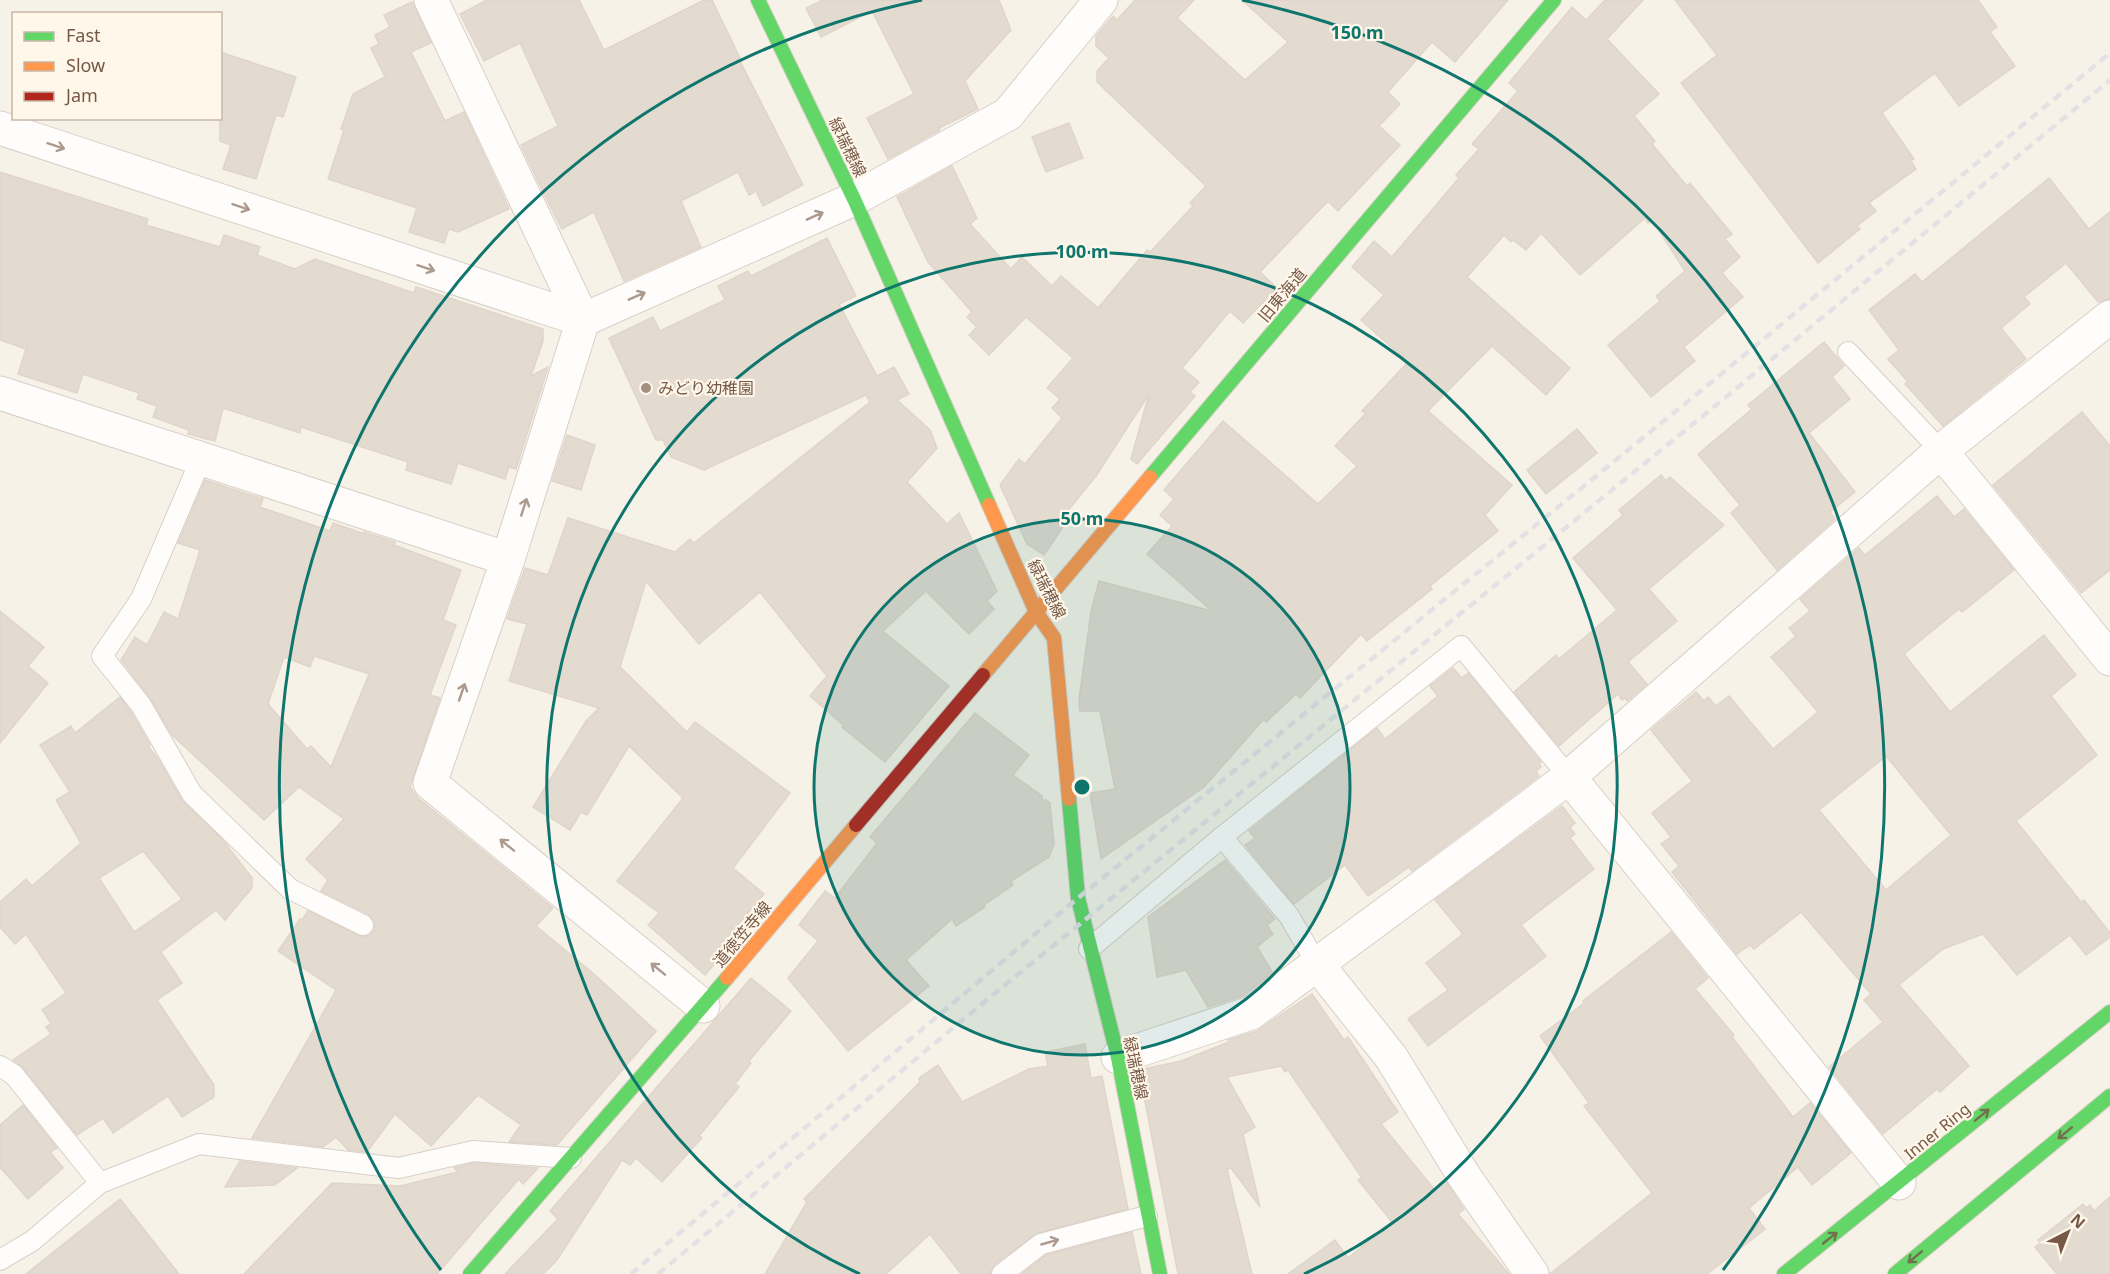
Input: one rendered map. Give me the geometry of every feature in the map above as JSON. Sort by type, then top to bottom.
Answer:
[{"type":"main road","name":"緑瑞穂線","points":[[758,0],[855,199],[1036,612],[1054,638],[1078,898],[1118,1057],[1160,1274]]},
{"type":"main road","name":"旧東海道","points":[[1036,612],[1554,0]]},
{"type":"main road","name":"道徳笠寺線","points":[[470,1274],[703,1006],[1036,612]]},
{"type":"main road","name":"Inner Ring","points":[[1784,1274],[2110,1012]]},
{"type":"main road","points":[[1894,1274],[2110,1096]]},
{"type":"street","points":[[431,0],[583,320],[508,559],[430,783],[703,1006]]},
{"type":"street","points":[[0,128],[583,320],[855,199],[1008,114],[1101,0]]},
{"type":"street","points":[[1118,1057],[1251,1013],[1569,777],[1941,451],[2110,317]]},
{"type":"street","points":[[0,393],[508,559]]},
{"type":"street","points":[[1941,451],[2110,659]]},
{"type":"street","points":[[1569,777],[1899,1183]]},
{"type":"street","points":[[1317,964],[1391,1057],[1464,1176],[1532,1274]]},
{"type":"lane","points":[[1848,352],[1941,451]]},
{"type":"lane","points":[[201,459],[141,600],[102,656],[141,705],[192,794],[290,889],[363,925]]},
{"type":"lane","points":[[1089,949],[1221,837],[1461,646],[1569,777]]},
{"type":"lane","points":[[1221,837],[1289,916],[1317,964]]},
{"type":"lane","points":[[0,1066],[14,1076],[100,1183]]},
{"type":"lane","points":[[0,1260],[32,1241],[100,1183],[199,1144],[399,1168],[473,1151],[571,1158]]},
{"type":"lane","points":[[1002,1274],[1041,1245],[1147,1216]]},
{"type":"building","points":[[487,0],[579,0],[604,50],[704,0],[712,0],[739,59],[803,185],[763,206],[756,191],[749,195],[738,172],[681,201],[701,247],[624,281],[594,212],[562,229],[548,202],[521,145],[558,126],[520,43],[484,61],[460,14]]},
{"type":"building","points":[[823,0],[999,0],[1011,30],[965,81],[978,109],[939,128],[940,130],[888,159],[867,118],[914,94],[872,11],[821,37],[806,8]]},
{"type":"building","points":[[1135,0],[1194,0],[1177,18],[1245,80],[1288,42],[1242,0],[1508,0],[1455,62],[1432,42],[1388,92],[1400,104],[1379,126],[1400,145],[1338,211],[1328,201],[1260,272],[1277,288],[1243,323],[1230,311],[1182,368],[1199,382],[1190,392],[1195,396],[1137,464],[1131,459],[1149,394],[1096,476],[1058,523],[1063,527],[1044,555],[1027,544],[1000,485],[1019,459],[1025,464],[1062,418],[1052,408],[1060,399],[1047,388],[1073,358],[1026,317],[989,355],[969,335],[977,327],[967,317],[972,312],[928,262],[897,197],[952,166],[977,218],[970,224],[1011,269],[1022,257],[1052,286],[1061,276],[1098,308],[1147,250],[1150,252],[1193,206],[1190,203],[1206,186],[1097,82],[1097,71],[1109,58],[1096,46],[1096,36],[1113,16],[1117,20]]},
{"type":"building","points":[[1605,0],[1643,0],[1607,39],[1659,94],[1634,116],[1655,141],[1652,144],[1687,186],[1690,183],[1732,234],[1725,239],[1740,257],[1722,273],[1743,297],[1684,347],[1695,361],[1651,397],[1608,345],[1660,301],[1656,296],[1685,271],[1652,220],[1648,223],[1645,218],[1580,275],[1541,233],[1526,250],[1513,240],[1511,242],[1504,235],[1467,277],[1570,368],[1546,395],[1492,346],[1428,411],[1512,485],[1485,515],[1498,531],[1430,586],[1432,589],[1367,641],[1361,634],[1300,698],[1296,694],[1266,722],[1264,719],[1204,787],[1101,859],[1090,793],[1115,789],[1100,711],[1080,711],[1079,700],[1091,612],[1099,581],[1212,611],[1147,554],[1172,526],[1160,515],[1174,499],[1164,490],[1223,421],[1318,504],[1357,466],[1335,446],[1366,413],[1362,411],[1408,362],[1361,320],[1384,295],[1352,267],[1374,241],[1392,257],[1459,178],[1456,175],[1479,149],[1472,144],[1518,91],[1509,83],[1572,7],[1586,20]]},
{"type":"building","points":[[1675,0],[1978,0],[1997,27],[1990,32],[2015,66],[1959,106],[1935,73],[1882,113],[1914,159],[1911,161],[1916,169],[1869,203],[1876,211],[1857,226],[1860,229],[1818,263],[1681,83],[1717,55]]},
{"type":"building","points":[[412,2],[431,43],[411,52],[445,121],[464,112],[509,209],[458,232],[449,229],[444,243],[409,232],[417,208],[328,179],[353,94],[385,77],[371,48],[379,44],[375,35],[390,27],[384,15]]},
{"type":"building","points":[[222,53],[296,77],[283,117],[276,115],[256,179],[223,169],[231,145],[220,141]]},
{"type":"building","points":[[1069,123],[1083,158],[1046,172],[1032,137]]},
{"type":"building","points":[[0,172],[148,219],[146,225],[220,247],[224,235],[260,247],[257,255],[295,269],[315,259],[414,293],[416,287],[543,329],[543,341],[531,376],[548,367],[516,469],[509,467],[505,479],[458,463],[451,484],[406,470],[408,462],[301,427],[300,433],[223,408],[215,441],[188,434],[189,430],[153,417],[157,406],[137,399],[139,393],[83,374],[77,393],[18,374],[26,349],[0,340]]},
{"type":"building","points":[[2049,178],[2089,229],[2110,212],[2110,299],[2098,302],[2066,263],[2024,297],[2030,304],[2001,328],[2026,359],[1943,426],[1905,384],[1908,382],[1888,359],[1899,350],[1869,310],[1915,274],[1922,282]]},
{"type":"building","points":[[827,238],[856,296],[839,304],[877,376],[894,367],[909,394],[897,400],[930,430],[937,448],[907,482],[947,524],[959,513],[997,591],[987,601],[994,609],[969,634],[926,591],[883,631],[949,686],[885,762],[842,727],[843,725],[810,696],[827,676],[760,592],[699,644],[646,581],[620,667],[687,732],[695,722],[790,793],[733,868],[764,894],[724,941],[718,950],[723,954],[705,975],[648,925],[659,913],[617,881],[683,798],[629,746],[587,815],[581,812],[570,830],[533,807],[586,721],[599,708],[509,681],[527,624],[507,619],[525,568],[548,575],[568,518],[675,552],[690,539],[694,543],[870,402],[866,395],[704,470],[671,457],[663,440],[656,440],[609,338],[653,317],[660,331],[725,300],[718,286],[748,271],[751,276]]},
{"type":"building","points":[[1824,342],[1844,366],[1832,377],[1850,399],[1809,433],[1855,492],[1830,512],[1835,519],[1777,570],[1731,513],[1740,505],[1698,454],[1752,409],[1748,405]]},
{"type":"building","points":[[2082,412],[2110,446],[2110,570],[2081,593],[1993,485]]},
{"type":"building","points":[[1577,429],[1597,453],[1546,494],[1527,470]]},
{"type":"building","points":[[567,435],[595,445],[581,490],[552,481]]},
{"type":"building","points":[[1661,475],[1666,481],[1670,477],[1724,525],[1649,589],[1677,621],[1628,662],[1647,684],[1627,701],[1625,698],[1622,700],[1618,694],[1559,746],[1514,692],[1556,655],[1559,659],[1617,610],[1573,558],[1623,515],[1619,510]]},
{"type":"building","points":[[205,480],[263,499],[260,507],[330,531],[333,523],[364,534],[364,532],[395,542],[394,545],[461,570],[443,620],[456,625],[430,695],[440,698],[410,787],[418,798],[553,908],[536,926],[594,974],[656,1031],[557,1145],[509,1142],[521,1125],[478,1095],[431,1146],[395,1114],[367,1152],[348,1150],[336,1137],[323,1147],[252,1138],[336,990],[278,951],[308,911],[363,937],[370,935],[375,924],[368,914],[321,891],[328,880],[306,859],[344,819],[299,787],[264,820],[172,735],[150,698],[121,660],[135,637],[147,645],[164,612],[178,619],[200,550],[178,543]],"holes":[[[314,656],[369,674],[331,767],[311,746],[307,749],[268,704],[284,657],[310,667]]]},
{"type":"building","points":[[1937,496],[1954,517],[1964,509],[2014,570],[1962,612],[1959,609],[1904,654],[1950,712],[2044,635],[2076,675],[2051,696],[2097,755],[2016,821],[2081,902],[2084,900],[2110,933],[2110,937],[2086,955],[2070,935],[2017,975],[1983,934],[1943,949],[1899,985],[1969,1066],[1940,1092],[1937,1089],[1883,1134],[1829,1067],[1883,1022],[1864,1000],[1871,994],[1801,912],[1754,949],[1750,945],[1737,954],[1672,872],[1679,866],[1661,844],[1671,837],[1652,813],[1692,781],[1651,730],[1696,692],[1704,701],[1708,697],[1716,706],[1729,696],[1773,749],[1818,712],[1771,657],[1796,636],[1789,628],[1810,611],[1800,599],[1859,548],[1865,555]],"holes":[[[1886,756],[1951,835],[1886,890],[1819,810]]]},
{"type":"building","points":[[0,611],[44,647],[28,666],[48,683],[0,743]]},
{"type":"building","points":[[1453,668],[1462,678],[1468,673],[1541,762],[1539,763],[1541,767],[1536,771],[1539,776],[1412,871],[1409,867],[1368,896],[1345,865],[1294,904],[1245,845],[1255,838],[1249,831],[1377,728],[1385,739],[1438,696],[1430,686]]},
{"type":"building","points":[[120,697],[182,800],[222,839],[252,878],[252,888],[225,920],[216,910],[161,952],[182,983],[157,1000],[214,1085],[214,1097],[182,1117],[168,1096],[113,1133],[103,1118],[77,1135],[23,1068],[13,1060],[51,1034],[46,1027],[51,1023],[42,1010],[66,993],[26,934],[15,944],[0,927],[0,902],[26,879],[32,886],[81,843],[56,800],[70,792],[40,745],[71,726],[75,733]],"holes":[[[143,851],[182,899],[134,932],[99,878]]]},
{"type":"building","points":[[975,713],[1029,755],[1013,775],[1042,796],[1042,800],[1050,803],[1054,844],[1049,857],[1011,881],[1013,885],[956,926],[952,919],[906,960],[929,986],[848,1051],[788,978],[818,941],[799,925],[825,891],[835,898],[877,843],[870,837]]},
{"type":"building","points":[[1562,806],[1575,823],[1570,828],[1575,834],[1570,838],[1594,869],[1521,925],[1546,956],[1428,1046],[1408,1019],[1448,990],[1426,963],[1463,934],[1435,900]]},
{"type":"building","points":[[1225,860],[1275,919],[1267,925],[1273,934],[1257,947],[1273,973],[1242,996],[1208,1007],[1186,970],[1157,977],[1148,917]]},
{"type":"building","points":[[1671,932],[1708,978],[1695,989],[1734,1035],[1732,1037],[1793,1117],[1810,1103],[1851,1153],[1812,1185],[1798,1167],[1749,1208],[1765,1229],[1707,1274],[1550,1274],[1652,1193],[1584,1106],[1589,1103],[1540,1036]]},
{"type":"building","points":[[751,978],[791,1011],[749,1061],[751,1063],[735,1084],[739,1087],[699,1136],[702,1138],[662,1182],[636,1158],[630,1165],[622,1160],[557,1260],[543,1274],[505,1274],[558,1219],[550,1211]]},
{"type":"building","points":[[1312,994],[1344,1040],[1348,1037],[1398,1112],[1381,1124],[1434,1189],[1445,1180],[1464,1209],[1458,1214],[1509,1274],[1288,1274],[1335,1240],[1348,1258],[1392,1222],[1358,1180],[1362,1178],[1288,1070],[1285,1072],[1281,1066],[1227,1077],[1255,1127],[1243,1134],[1260,1207],[1231,1168],[1227,1169],[1252,1274],[1178,1274],[1139,1070],[1181,1061],[1229,1042],[1228,1040],[1257,1031]]},
{"type":"building","points":[[1085,1044],[1091,1078],[1102,1076],[1128,1209],[1038,1233],[995,1264],[990,1274],[961,1274],[930,1234],[886,1274],[765,1274],[807,1202],[804,1199],[920,1082],[919,1078],[938,1065],[962,1102],[1029,1069],[1048,1066],[1045,1052]]},
{"type":"building","points":[[23,1105],[57,1148],[50,1152],[63,1168],[28,1199],[0,1167],[0,1125]]},
{"type":"building","points":[[240,1161],[297,1168],[275,1185],[225,1187]]},
{"type":"building","points":[[474,1163],[538,1168],[523,1184],[519,1179],[437,1274],[244,1274],[332,1183],[400,1186],[458,1172],[454,1168]]},
{"type":"building","points":[[2110,1197],[2110,1274],[2057,1274],[2035,1247],[2040,1243],[2038,1240],[2083,1204],[2086,1208],[2090,1205],[2094,1211]]},
{"type":"building","points":[[120,1199],[179,1274],[26,1274]]},
{"type":"building","points":[[1132,1232],[1141,1274],[1022,1274],[1046,1255]]},
{"type":"railway","points":[[631,1274],[1078,898],[1703,389],[2110,53]]},
{"type":"railway","points":[[658,1274],[983,1003],[1715,406],[2110,80]]},
{"type":"traffic: fast","points":[[758,0],[854,199],[989,505]]},
{"type":"traffic: fast","points":[[1150,477],[1554,0]]},
{"type":"traffic: fast","points":[[1069,799],[1078,898],[1118,1058],[1160,1274]]},
{"type":"traffic: fast","points":[[470,1274],[727,978]]},
{"type":"traffic: fast","points":[[1784,1274],[2110,1012]]},
{"type":"traffic: fast","points":[[1895,1274],[2110,1096]]},
{"type":"traffic: slow","points":[[983,675],[1150,477]]},
{"type":"traffic: slow","points":[[989,505],[1036,612],[1054,638],[1069,799]]},
{"type":"traffic: slow","points":[[727,978],[856,825]]},
{"type":"traffic: jam","points":[[856,825],[983,675]]},
{"type":"place","name":"みどり幼稚園","points":[[646,388]]}]
